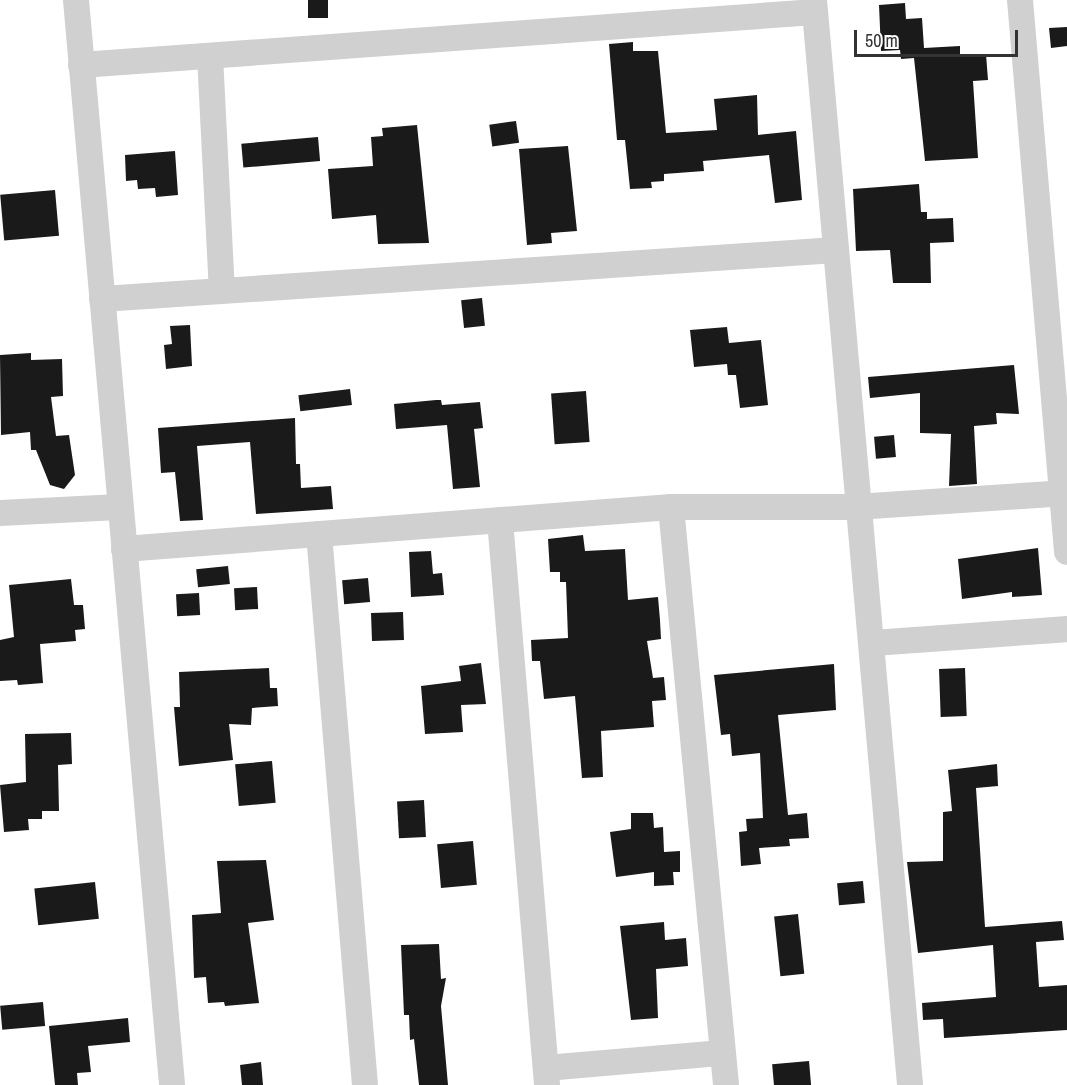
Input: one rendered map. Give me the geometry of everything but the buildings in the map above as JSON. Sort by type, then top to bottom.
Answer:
[{"type":"street","points":[[76,0],[118,507],[124,549],[172,1085]]},
{"type":"street","points":[[1020,0],[1065,493],[1067,552]]},
{"type":"street","points":[[81,65],[814,6],[856,507],[873,644],[910,1085]]},
{"type":"street","points":[[210,56],[222,291]]},
{"type":"street","points":[[102,299],[835,250]]},
{"type":"street","points":[[124,549],[671,507],[856,507],[1065,493]]},
{"type":"street","points":[[0,513],[118,507]]},
{"type":"street","points":[[671,507],[726,1085]]},
{"type":"street","points":[[500,520],[547,1077],[722,1053]]},
{"type":"street","points":[[319,534],[365,1085]]},
{"type":"street","points":[[873,644],[1067,629]]}]
